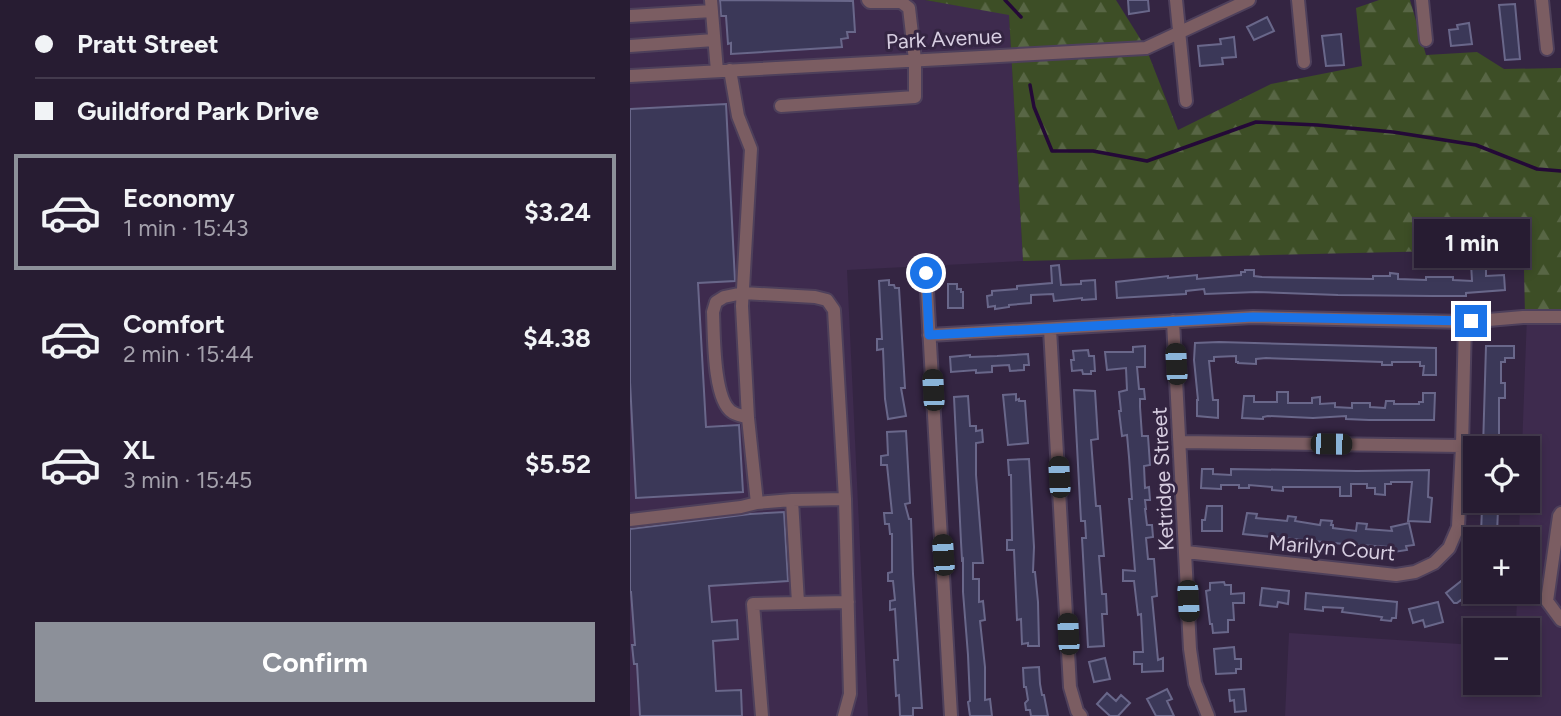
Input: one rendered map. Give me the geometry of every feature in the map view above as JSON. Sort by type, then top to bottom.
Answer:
[{"type":"street","points":[[780,106],[915,97],[915,60],[909,8],[901,2],[868,0]]},
{"type":"street","points":[[1176,0],[1185,101]]},
{"type":"street","name":"Park Avenue","points":[[630,76],[1146,48],[1249,0]]},
{"type":"street","points":[[1298,0],[1304,62]]},
{"type":"street","points":[[1422,0],[1426,40]]},
{"type":"street","points":[[1542,0],[1547,49]]},
{"type":"street","points":[[630,16],[712,6],[714,40],[751,149],[743,293],[748,418],[757,503]]},
{"type":"street","points":[[630,46],[714,40]]},
{"type":"street","points":[[926,273],[951,716]]},
{"type":"street","points":[[748,418],[731,411],[718,386],[713,312],[716,302],[723,297],[743,293],[827,300],[834,310],[845,499],[850,694],[844,716]]},
{"type":"street","points":[[929,335],[1253,317],[1465,322],[1561,317]]},
{"type":"street","name":"Ketridge Street","points":[[1173,321],[1190,649],[1195,683],[1208,716]]},
{"type":"street","name":"Marilyn Court","points":[[1186,552],[1396,575],[1415,572],[1434,563],[1449,548],[1458,527],[1465,322]]},
{"type":"street","points":[[1050,329],[1070,687],[1081,716]]},
{"type":"street","points":[[1180,442],[1462,446]]},
{"type":"street","points":[[630,520],[757,503],[845,499]]},
{"type":"street","points":[[792,500],[799,603]]},
{"type":"street","points":[[1561,513],[1547,601],[1561,620]]},
{"type":"street","points":[[762,716],[753,604],[848,602]]},
{"type":"shaded area","points":[[630,0],[925,0],[1009,14],[1023,261],[847,270],[868,716],[630,716]]},
{"type":"shaded area","points":[[1561,314],[1561,716],[1285,716],[1289,633],[1463,644],[1463,695],[1540,695],[1540,618],[1516,618],[1517,604],[1540,604],[1540,527],[1519,527],[1520,513],[1540,513],[1540,436],[1522,436],[1527,315]]},
{"type":"green space","points":[[925,0],[1116,0],[1146,48],[1178,130],[1271,84],[1362,66],[1356,8],[1379,0],[1410,0],[1426,55],[1477,52],[1504,69],[1561,68],[1561,316],[1525,316],[1524,269],[1482,250],[1023,261],[1009,15]]},
{"type":"building","points":[[720,0],[853,1],[855,32],[847,32],[848,38],[841,39],[842,47],[731,54],[726,16],[721,16]]},
{"type":"building","points":[[1128,0],[1148,0],[1149,11],[1129,14]]},
{"type":"building","points":[[1515,4],[1520,59],[1505,60],[1499,5]]},
{"type":"building","points":[[1267,17],[1274,31],[1254,40],[1247,27]]},
{"type":"building","points":[[1469,23],[1472,44],[1451,46],[1449,30]]},
{"type":"building","points":[[1341,34],[1344,65],[1326,66],[1322,36]]},
{"type":"building","points":[[1234,37],[1236,57],[1222,58],[1223,64],[1200,66],[1198,46],[1221,44],[1220,39]]},
{"type":"building","points":[[726,104],[735,281],[698,283],[706,427],[739,425],[743,492],[636,498],[630,382],[630,109]]},
{"type":"building","points":[[1486,262],[1486,276],[1504,275],[1505,290],[1466,293],[1466,296],[1432,296],[1256,292],[1205,294],[1204,289],[1186,291],[1186,294],[1117,298],[1116,282],[1168,276],[1197,275],[1197,279],[1241,275],[1245,270],[1254,270],[1254,276],[1262,277],[1373,279],[1373,276],[1390,276],[1390,273],[1398,274],[1398,279],[1453,277],[1453,280],[1472,281],[1471,263]]},
{"type":"building","points":[[1059,265],[1061,285],[1095,280],[1096,299],[1054,301],[1053,294],[1031,295],[1031,303],[995,309],[995,306],[988,307],[987,296],[992,295],[992,291],[1052,283],[1051,266]]},
{"type":"building","points":[[889,280],[889,285],[899,288],[905,388],[901,388],[906,416],[888,419],[883,349],[877,350],[877,339],[882,339],[879,281]]},
{"type":"building","points":[[948,284],[957,284],[957,289],[963,292],[963,308],[948,308]]},
{"type":"building","points":[[1195,343],[1436,348],[1436,375],[1423,375],[1424,366],[1420,366],[1420,362],[1392,362],[1392,365],[1382,365],[1382,362],[1266,358],[1256,359],[1256,364],[1238,363],[1236,356],[1214,357],[1214,361],[1209,361],[1213,400],[1218,400],[1218,418],[1197,416]]},
{"type":"building","points":[[1145,346],[1145,367],[1137,367],[1139,389],[1144,389],[1145,399],[1140,399],[1142,436],[1148,436],[1150,465],[1144,466],[1145,488],[1149,487],[1150,500],[1145,500],[1145,509],[1147,525],[1152,525],[1153,537],[1146,538],[1148,559],[1154,559],[1157,596],[1152,597],[1158,660],[1163,658],[1163,671],[1142,672],[1142,664],[1134,664],[1134,652],[1143,652],[1141,614],[1138,615],[1134,581],[1123,581],[1123,570],[1135,571],[1127,435],[1122,436],[1119,411],[1119,392],[1127,390],[1126,368],[1107,370],[1105,352],[1133,352],[1133,347]]},
{"type":"building","points":[[1486,346],[1514,346],[1514,358],[1505,358],[1505,362],[1501,362],[1501,383],[1505,383],[1505,398],[1499,398],[1499,436],[1483,436]]},
{"type":"building","points":[[1088,350],[1089,356],[1094,356],[1095,371],[1083,374],[1082,370],[1072,371],[1073,351]]},
{"type":"building","points":[[1028,354],[1029,365],[1024,365],[1024,370],[1010,371],[1009,365],[992,366],[992,372],[951,372],[950,357]]},
{"type":"building","points":[[1074,390],[1095,391],[1098,439],[1091,440],[1096,506],[1100,506],[1104,556],[1099,556],[1102,594],[1106,594],[1107,614],[1102,614],[1104,646],[1088,647],[1082,538],[1086,538],[1085,521],[1081,521]]},
{"type":"building","points":[[1277,392],[1288,392],[1288,403],[1312,403],[1312,398],[1320,397],[1320,404],[1335,403],[1335,407],[1352,408],[1352,403],[1370,403],[1370,407],[1385,408],[1386,401],[1394,401],[1394,404],[1419,404],[1423,402],[1423,393],[1435,393],[1434,420],[1346,419],[1346,416],[1242,418],[1244,396],[1254,396],[1254,402],[1277,402]]},
{"type":"building","points":[[1016,394],[1016,400],[1025,401],[1028,443],[1008,445],[1003,395]]},
{"type":"building","points":[[968,396],[970,426],[976,426],[976,431],[982,430],[983,442],[976,443],[976,475],[983,563],[973,563],[973,579],[979,579],[979,602],[983,601],[985,620],[980,621],[985,700],[990,699],[992,716],[970,716],[968,702],[968,655],[954,397]]},
{"type":"building","points":[[906,431],[910,503],[905,504],[911,519],[922,708],[913,708],[913,716],[900,716],[899,695],[896,696],[894,660],[898,658],[895,609],[890,610],[890,601],[895,600],[893,581],[888,581],[888,573],[892,572],[892,534],[889,524],[885,524],[884,513],[892,513],[887,465],[881,465],[881,456],[888,455],[887,432]]},
{"type":"building","points":[[1029,459],[1039,646],[1022,644],[1021,619],[1017,620],[1014,550],[1007,550],[1007,540],[1012,540],[1011,475],[1008,460]]},
{"type":"building","points":[[1202,469],[1213,469],[1213,474],[1231,475],[1231,469],[1429,470],[1428,497],[1432,498],[1430,522],[1408,521],[1412,482],[1385,484],[1385,495],[1375,494],[1375,488],[1367,488],[1367,484],[1351,484],[1351,496],[1340,496],[1340,487],[1283,487],[1283,491],[1249,485],[1249,488],[1221,485],[1221,489],[1201,488]]},
{"type":"building","points":[[1207,506],[1222,506],[1222,531],[1202,531],[1202,520],[1205,520]]},
{"type":"building","points":[[784,512],[788,581],[709,586],[712,622],[737,620],[738,639],[713,641],[716,691],[741,690],[742,716],[640,716],[637,664],[634,664],[632,645],[635,645],[630,592],[630,529]]},
{"type":"building","points":[[1247,513],[1257,514],[1256,518],[1287,521],[1288,516],[1296,517],[1295,521],[1320,525],[1321,520],[1332,521],[1333,528],[1356,531],[1357,523],[1367,524],[1366,529],[1392,531],[1391,527],[1409,523],[1414,545],[1406,546],[1407,550],[1394,552],[1389,547],[1243,534]]},
{"type":"building","points":[[1482,513],[1498,513],[1497,527],[1481,527]]},
{"type":"building","points":[[1463,580],[1463,603],[1461,600],[1454,603],[1446,593]]},
{"type":"building","points":[[1224,582],[1225,585],[1231,585],[1231,594],[1244,593],[1244,603],[1233,603],[1234,620],[1228,620],[1228,632],[1213,633],[1206,591],[1210,590],[1210,583]]},
{"type":"building","points":[[1262,588],[1289,591],[1288,604],[1278,602],[1277,607],[1260,605]]},
{"type":"building","points":[[1306,593],[1397,602],[1396,618],[1391,621],[1381,620],[1382,617],[1342,612],[1343,608],[1323,607],[1323,611],[1305,609]]},
{"type":"building","points":[[1438,602],[1443,622],[1425,627],[1423,620],[1413,623],[1409,609]]},
{"type":"building","points":[[1234,647],[1235,659],[1241,659],[1241,669],[1236,669],[1236,673],[1216,674],[1214,649]]},
{"type":"building","points":[[1105,658],[1110,679],[1094,682],[1089,662]]},
{"type":"building","points":[[1039,667],[1042,695],[1048,716],[1031,716],[1030,710],[1026,710],[1025,703],[1028,700],[1023,668]]},
{"type":"building","points":[[1167,689],[1172,699],[1167,701],[1174,716],[1156,716],[1147,699]]},
{"type":"building","points":[[1244,689],[1246,711],[1235,712],[1234,700],[1230,701],[1229,690]]},
{"type":"building","points":[[1107,693],[1116,701],[1121,695],[1130,703],[1118,716],[1110,716],[1097,704]]},
{"type":"waterway","points":[[1005,0],[1021,17]]},
{"type":"waterway","points":[[1030,85],[1034,107],[1052,151],[1093,151],[1147,161],[1256,122],[1393,132],[1476,145],[1537,169],[1561,171]]},
{"type":"route","points":[[926,273],[929,335],[1253,317],[1471,321]]}]
